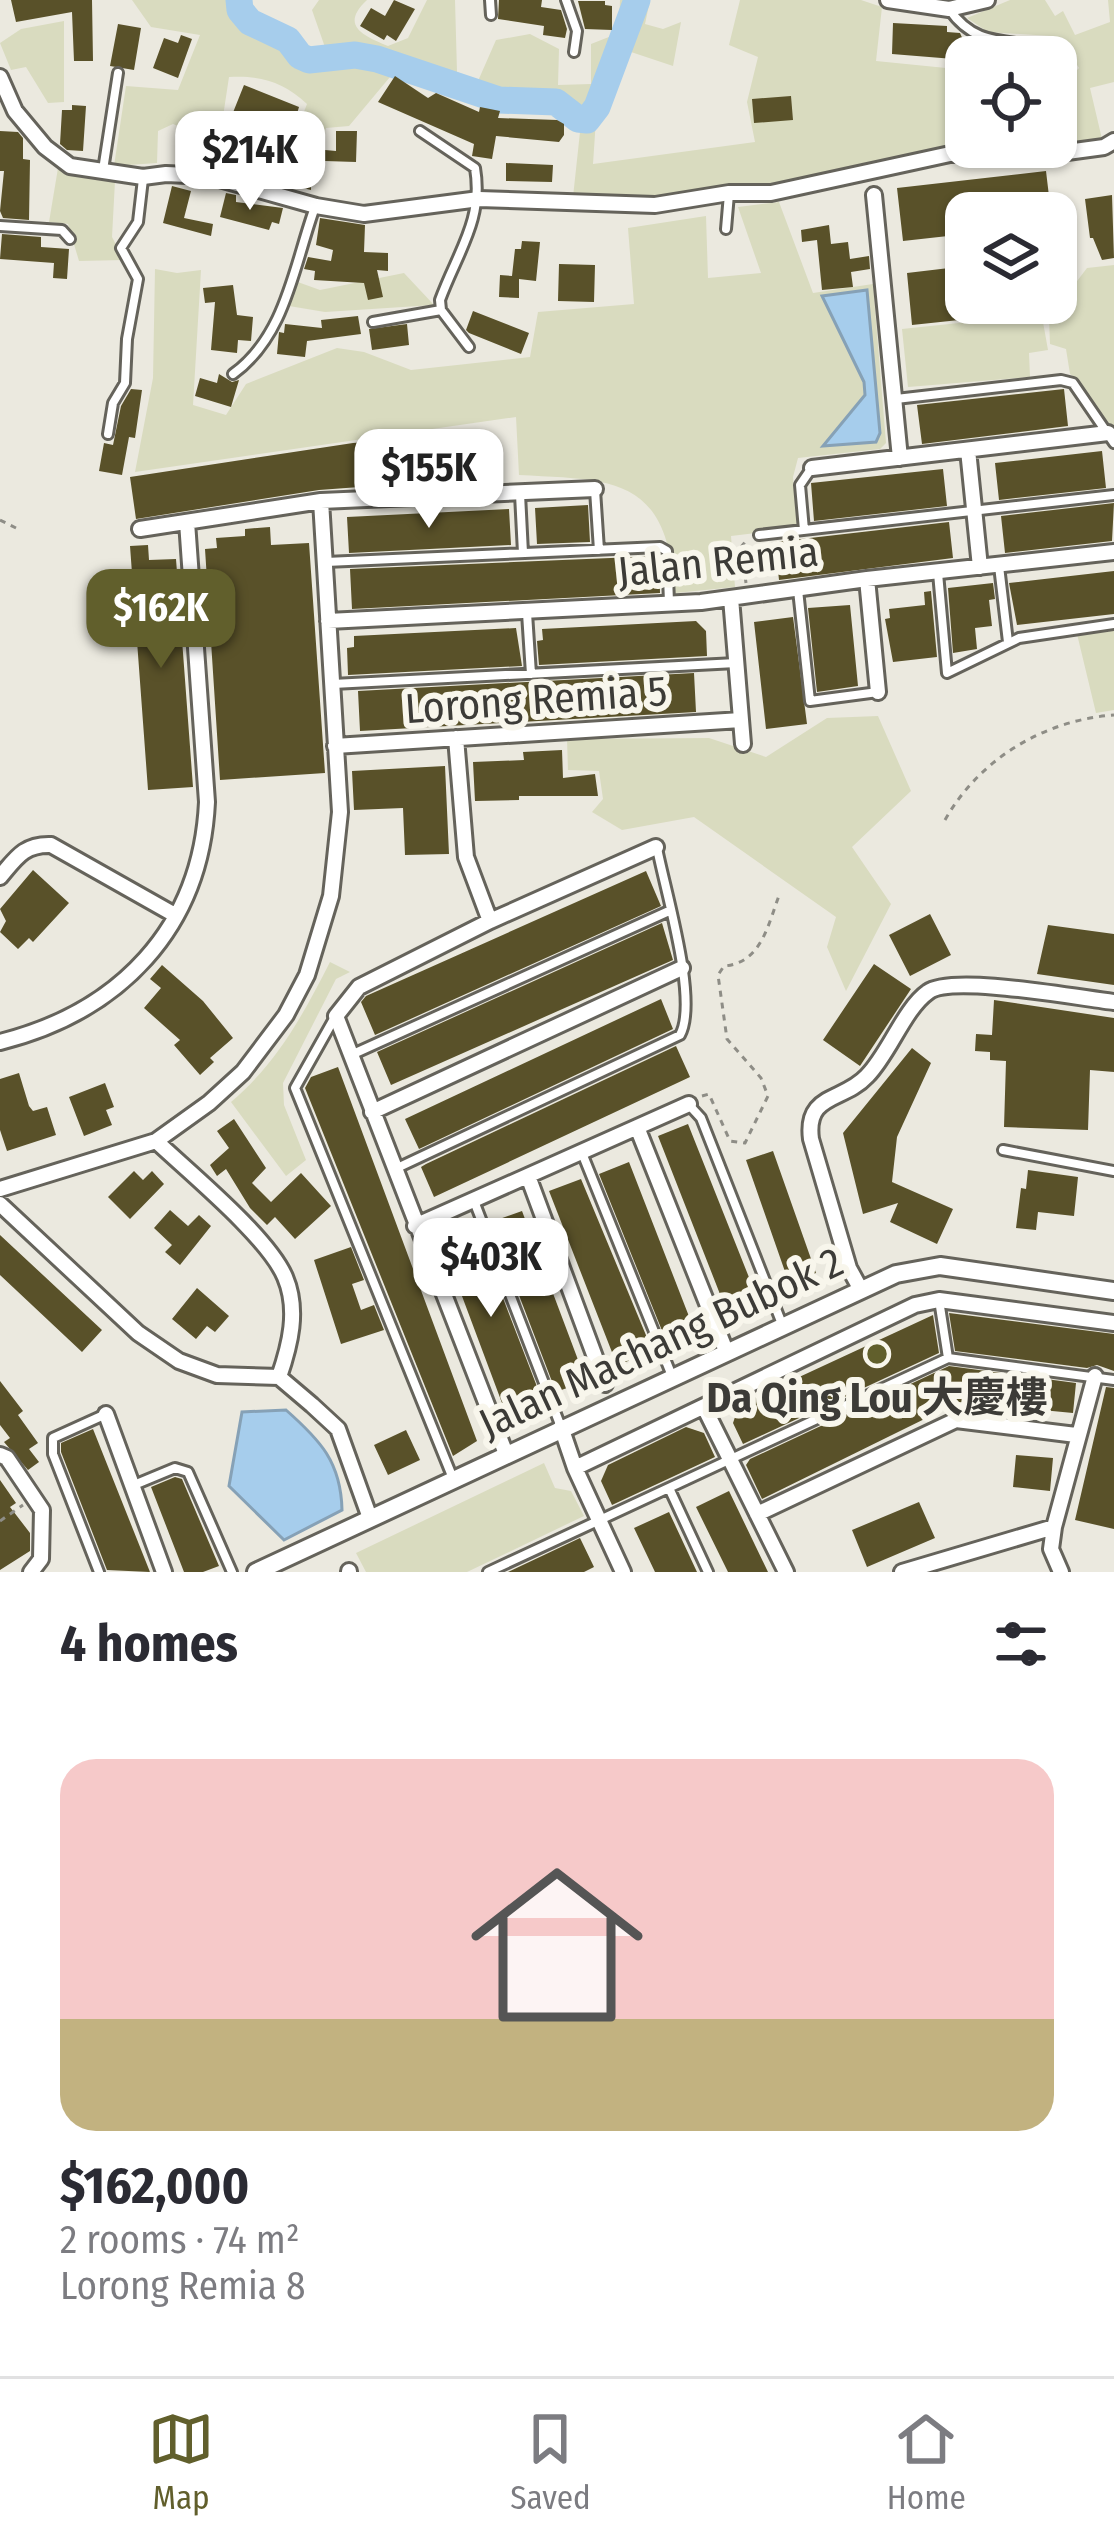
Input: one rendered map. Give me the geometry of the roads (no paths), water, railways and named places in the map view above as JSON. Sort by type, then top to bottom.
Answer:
[{"type":"street","points":[[888,0],[949,9],[982,1]]},
{"type":"street","points":[[0,77],[15,110],[45,147],[70,166],[143,177],[209,176],[316,206],[364,214],[479,199],[655,205],[729,193],[771,193],[950,154],[1028,154],[1103,147],[1114,141]]},
{"type":"street","points":[[874,195],[900,458]]},
{"type":"street","points":[[812,468],[1111,438]]},
{"type":"street","points":[[968,450],[980,567]]},
{"type":"street","points":[[140,529],[321,501],[595,489]]},
{"type":"street","points":[[0,1189],[156,1141],[243,1072],[286,1015],[307,975],[332,896],[340,812],[321,501]]},
{"type":"street","points":[[0,1042],[35,1033],[108,997],[155,951],[201,856],[207,802],[188,522]]},
{"type":"street","name":"Jalan Remia","points":[[328,621],[669,604],[1114,552]]},
{"type":"street","points":[[866,579],[878,692]]},
{"type":"street","points":[[731,598],[743,743]]},
{"type":"street","name":"Lorong Remia 5","points":[[335,746],[741,720]]},
{"type":"street","points":[[456,738],[466,857],[490,921]]},
{"type":"street","points":[[0,877],[23,849],[50,845],[175,915]]},
{"type":"street","points":[[506,1454],[336,1016],[359,987],[490,921],[656,847]]},
{"type":"street","points":[[372,1112],[682,968]]},
{"type":"street","points":[[861,1291],[849,1268],[811,1139],[808,1122],[815,1108],[866,1078],[928,991],[956,983],[1114,1002]]},
{"type":"street","points":[[415,1226],[688,1105]]},
{"type":"street","points":[[637,1127],[726,1351]]},
{"type":"street","points":[[156,1141],[267,1249],[284,1275],[291,1302],[291,1340],[279,1377]]},
{"type":"street","points":[[528,1176],[605,1384]]},
{"type":"street","points":[[0,1204],[138,1333],[179,1361],[217,1376],[279,1377],[338,1430],[370,1518]]},
{"type":"street","name":"Jalan Machang Bubok 2","points":[[256,1572],[286,1566],[370,1518],[896,1274],[940,1267],[1114,1291]]},
{"type":"street","name":"Jalan Machang Bubok 2","points":[[575,1468],[915,1305],[939,1300],[1114,1323]]},
{"type":"street","points":[[1061,1572],[1051,1549],[1054,1527],[1095,1376]]},
{"type":"street","points":[[704,1407],[785,1572]]},
{"type":"street","points":[[106,1414],[164,1572]]},
{"type":"street","points":[[757,1514],[956,1420],[1076,1435]]},
{"type":"street","points":[[561,1427],[623,1572]]},
{"type":"street","points":[[0,1455],[7,1458],[42,1510],[36,1566]]},
{"type":"street","points":[[902,1572],[1054,1527]]},
{"type":"lane","points":[[490,0],[491,15]]},
{"type":"lane","points":[[566,0],[578,31],[574,52]]},
{"type":"lane","points":[[949,9],[975,36]]},
{"type":"lane","points":[[103,172],[118,74]]},
{"type":"lane","points":[[209,176],[243,134],[272,127],[286,130]]},
{"type":"lane","points":[[420,131],[475,168],[479,199],[470,233],[440,300],[441,310],[469,346]]},
{"type":"lane","points":[[108,434],[113,403],[125,383],[138,279],[121,248],[138,222],[143,177]]},
{"type":"lane","points":[[726,229],[729,193]]},
{"type":"lane","points":[[233,374],[254,360],[275,324],[316,206]]},
{"type":"lane","points":[[0,226],[62,230],[70,239]]},
{"type":"lane","points":[[373,322],[441,310]]},
{"type":"lane","points":[[894,399],[1061,380],[1073,383],[1111,438]]},
{"type":"lane","points":[[804,530],[800,485],[812,468]]},
{"type":"lane","points":[[595,489],[598,550]]},
{"type":"lane","points":[[520,492],[524,553]]},
{"type":"lane","points":[[759,535],[1114,495]]},
{"type":"lane","points":[[324,562],[659,547],[667,551],[669,604]]},
{"type":"lane","points":[[999,565],[1008,642]]},
{"type":"lane","points":[[938,572],[947,673],[1008,642],[1114,624]]},
{"type":"lane","points":[[798,589],[810,701],[878,692]]},
{"type":"lane","points":[[527,611],[531,674]]},
{"type":"lane","points":[[332,684],[736,664]]},
{"type":"lane","points":[[394,1169],[680,1034],[688,1022],[682,968],[656,847]]},
{"type":"lane","points":[[351,1055],[669,911]]},
{"type":"lane","points":[[336,1016],[295,1088],[454,1479]]},
{"type":"lane","points":[[688,1105],[701,1118],[782,1324]]},
{"type":"lane","points":[[1003,1150],[1114,1171]]},
{"type":"lane","points":[[582,1152],[672,1376]]},
{"type":"lane","points":[[473,1200],[561,1427]]},
{"type":"lane","points":[[939,1300],[948,1358]]},
{"type":"lane","points":[[488,1572],[948,1358],[1114,1379]]},
{"type":"lane","points":[[99,1572],[53,1454],[53,1438],[106,1414]]},
{"type":"lane","points":[[134,1485],[175,1468],[188,1472],[232,1572]]},
{"type":"lane","points":[[669,1488],[707,1572]]},
{"type":"water","points":[[867,290],[880,433],[876,442],[823,446],[865,395],[864,382],[822,296]]},
{"type":"water","points":[[286,1410],[333,1465],[342,1510],[284,1540],[229,1486],[242,1412]]},
{"type":"waterway","points":[[239,0],[250,22],[288,40],[309,60],[355,55],[377,59],[499,100],[556,102],[578,119],[587,120],[597,107],[637,0]]},
{"type":"place","name":"Da Qing Lou 大慶樓","points":[[877,1354]]}]
